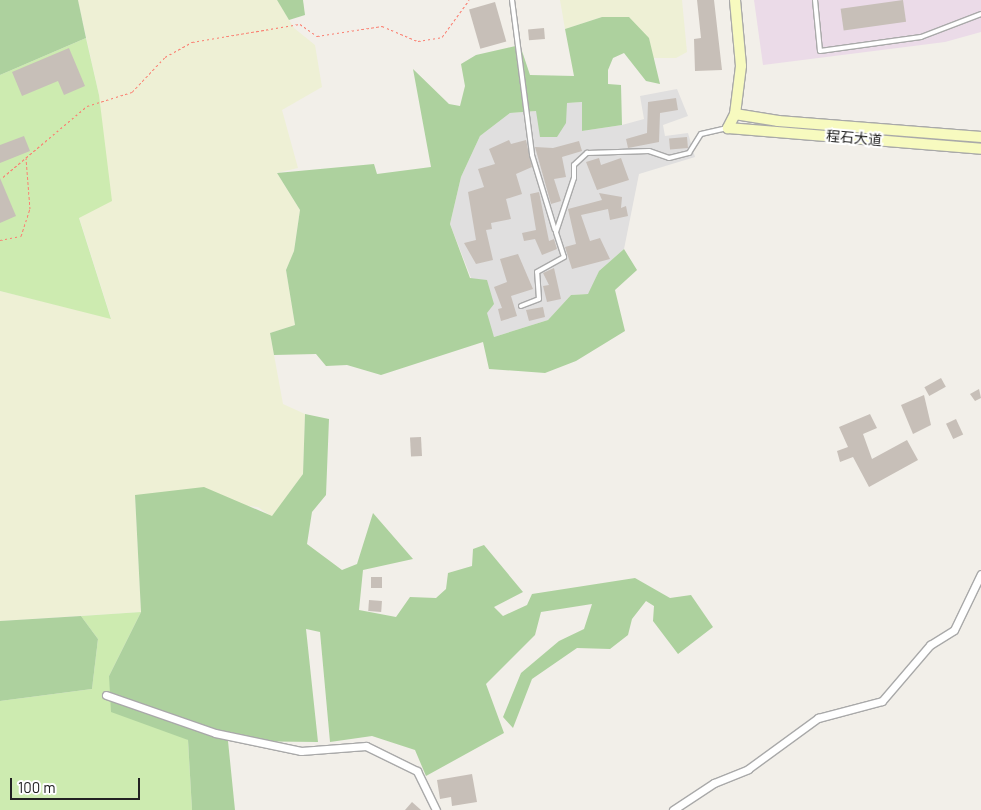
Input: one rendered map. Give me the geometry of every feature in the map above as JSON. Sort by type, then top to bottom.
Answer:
[{"type":"street","points":[[728,128],[735,114],[741,66],[735,0]]},
{"type":"street","name":"程石大道","points":[[735,114],[778,121],[981,137]]},
{"type":"street","name":"程石大道","points":[[728,128],[981,148]]},
{"type":"street","points":[[673,810],[714,783],[748,769],[818,718],[882,701],[930,645],[954,630],[981,574]]},
{"type":"street","points":[[106,695],[215,733],[301,751],[366,746],[417,771],[436,810]]},
{"type":"lane","points":[[512,0],[532,155],[564,257],[537,272],[539,299],[522,306]]},
{"type":"lane","points":[[815,0],[820,51],[921,36],[981,14]]},
{"type":"lane","points":[[556,232],[574,178],[574,165],[587,153],[649,151],[669,158],[689,153],[701,134],[728,128]]},
{"type":"path","points":[[3,177],[88,106],[132,92],[165,57],[192,42],[300,24],[317,36],[382,26],[418,41],[442,37],[469,0]]},
{"type":"path","points":[[0,240],[21,236],[24,227],[30,208],[26,158]]},
{"type":"shaded area","points":[[754,0],[981,0],[981,32],[945,42],[763,65]]},
{"type":"shaded area","points":[[677,89],[688,116],[663,125],[665,136],[688,133],[695,157],[639,174],[624,249],[599,271],[589,294],[571,295],[548,320],[494,337],[450,224],[461,177],[480,136],[510,113],[536,111],[566,123],[566,103],[582,102],[582,131],[622,125],[644,119],[640,96]]},
{"type":"green space","points":[[0,0],[78,0],[86,38],[0,75]]},
{"type":"green space","points":[[78,0],[277,0],[294,28],[315,45],[322,87],[282,110],[298,168],[277,173],[300,210],[294,251],[286,270],[295,325],[270,333],[283,404],[305,414],[303,474],[272,517],[258,507],[135,495],[141,612],[0,621],[0,291],[111,318],[79,217],[99,95]]},
{"type":"green space","points":[[277,0],[303,0],[305,15],[289,20]]},
{"type":"green space","points":[[560,0],[682,0],[687,52],[676,58],[653,58],[649,38],[602,17],[565,29]]},
{"type":"green space","points":[[602,17],[629,17],[649,38],[660,84],[646,81],[624,53],[613,58],[608,70],[608,84],[621,85],[622,125],[582,131],[582,102],[567,103],[566,123],[557,137],[540,137],[536,111],[510,113],[480,136],[461,177],[450,224],[470,278],[487,280],[494,304],[487,313],[494,337],[548,320],[571,295],[588,294],[599,271],[624,249],[637,270],[615,290],[625,331],[576,361],[545,373],[489,369],[483,342],[381,375],[347,365],[326,366],[316,354],[274,355],[270,333],[295,325],[286,270],[294,251],[300,210],[277,173],[374,164],[377,174],[431,167],[413,69],[449,104],[460,106],[465,86],[461,64],[476,55],[520,45],[530,75],[574,76],[565,29]]},
{"type":"green space","points":[[86,38],[99,95],[112,201],[79,218],[111,319],[0,291],[0,75]]},
{"type":"green space","points":[[305,414],[329,419],[326,495],[312,512],[307,544],[342,570],[357,564],[373,513],[413,559],[363,570],[359,610],[396,617],[410,597],[436,598],[446,589],[448,573],[472,566],[473,549],[484,545],[523,592],[494,607],[503,616],[527,605],[532,594],[635,578],[670,598],[691,595],[713,627],[678,654],[653,621],[654,606],[646,601],[632,619],[628,635],[610,649],[577,648],[532,679],[513,728],[503,717],[521,673],[559,641],[584,629],[592,604],[541,612],[535,635],[486,684],[504,733],[426,776],[415,750],[372,736],[330,742],[320,632],[306,629],[318,742],[228,741],[235,810],[192,810],[188,740],[111,712],[109,676],[141,612],[135,495],[204,487],[272,516],[303,474]]},
{"type":"green space","points":[[141,612],[109,676],[188,740],[192,810],[0,810],[0,701],[92,689],[98,639],[81,616]]},
{"type":"green space","points":[[81,616],[98,639],[92,689],[0,701],[0,621]]},
{"type":"building","points":[[697,0],[714,0],[722,70],[695,71],[694,39],[701,38]]},
{"type":"building","points":[[903,0],[906,22],[844,31],[841,9]]},
{"type":"building","points":[[495,2],[506,41],[480,49],[469,9]]},
{"type":"building","points":[[544,28],[545,39],[529,40],[528,29]]},
{"type":"building","points":[[69,48],[85,86],[64,95],[58,81],[22,96],[12,72]]},
{"type":"building","points":[[676,98],[678,110],[660,113],[659,142],[628,148],[626,139],[647,133],[648,102]]},
{"type":"building","points":[[24,136],[30,151],[0,163],[0,145]]},
{"type":"building","points":[[687,137],[688,148],[670,150],[669,139]]},
{"type":"building","points":[[509,140],[511,144],[526,140],[532,167],[516,174],[522,194],[506,199],[511,219],[491,223],[492,229],[486,230],[493,260],[476,264],[464,243],[476,240],[468,192],[484,187],[478,169],[495,164],[489,149]]},
{"type":"building","points":[[579,141],[582,151],[562,157],[566,177],[554,179],[561,201],[551,204],[535,147],[553,148]]},
{"type":"building","points":[[599,158],[601,165],[621,158],[629,180],[597,190],[586,162]]},
{"type":"building","points":[[0,178],[16,216],[0,223]]},
{"type":"building","points":[[539,192],[549,241],[554,239],[557,249],[542,255],[535,239],[524,241],[522,233],[536,230],[530,194]]},
{"type":"building","points":[[599,193],[622,197],[621,208],[626,206],[628,216],[610,220],[608,209],[581,215],[590,241],[600,238],[610,259],[572,269],[565,247],[576,244],[568,209],[602,200]]},
{"type":"building","points":[[518,254],[533,289],[511,296],[517,316],[501,321],[498,309],[502,308],[494,287],[507,282],[500,259]]},
{"type":"building","points":[[554,268],[561,299],[547,302],[543,286],[549,285],[543,273]]},
{"type":"building","points":[[543,307],[545,317],[529,321],[526,310]]},
{"type":"building","points":[[941,378],[946,387],[929,396],[924,387]]},
{"type":"building","points":[[979,389],[981,398],[975,401],[970,394]]},
{"type":"building","points":[[924,395],[931,425],[913,434],[901,405]]},
{"type":"building","points":[[870,414],[877,428],[863,434],[872,459],[907,440],[918,460],[869,487],[853,457],[840,462],[837,451],[848,447],[839,427]]},
{"type":"building","points":[[956,419],[963,434],[953,439],[946,424]]},
{"type":"building","points":[[421,437],[422,456],[411,457],[410,438]]},
{"type":"building","points":[[371,577],[382,577],[382,588],[371,588]]},
{"type":"building","points":[[369,600],[382,601],[381,612],[368,611]]},
{"type":"building","points":[[472,774],[477,802],[452,806],[451,797],[440,799],[437,780]]},
{"type":"building","points":[[412,802],[421,810],[405,810]]}]
